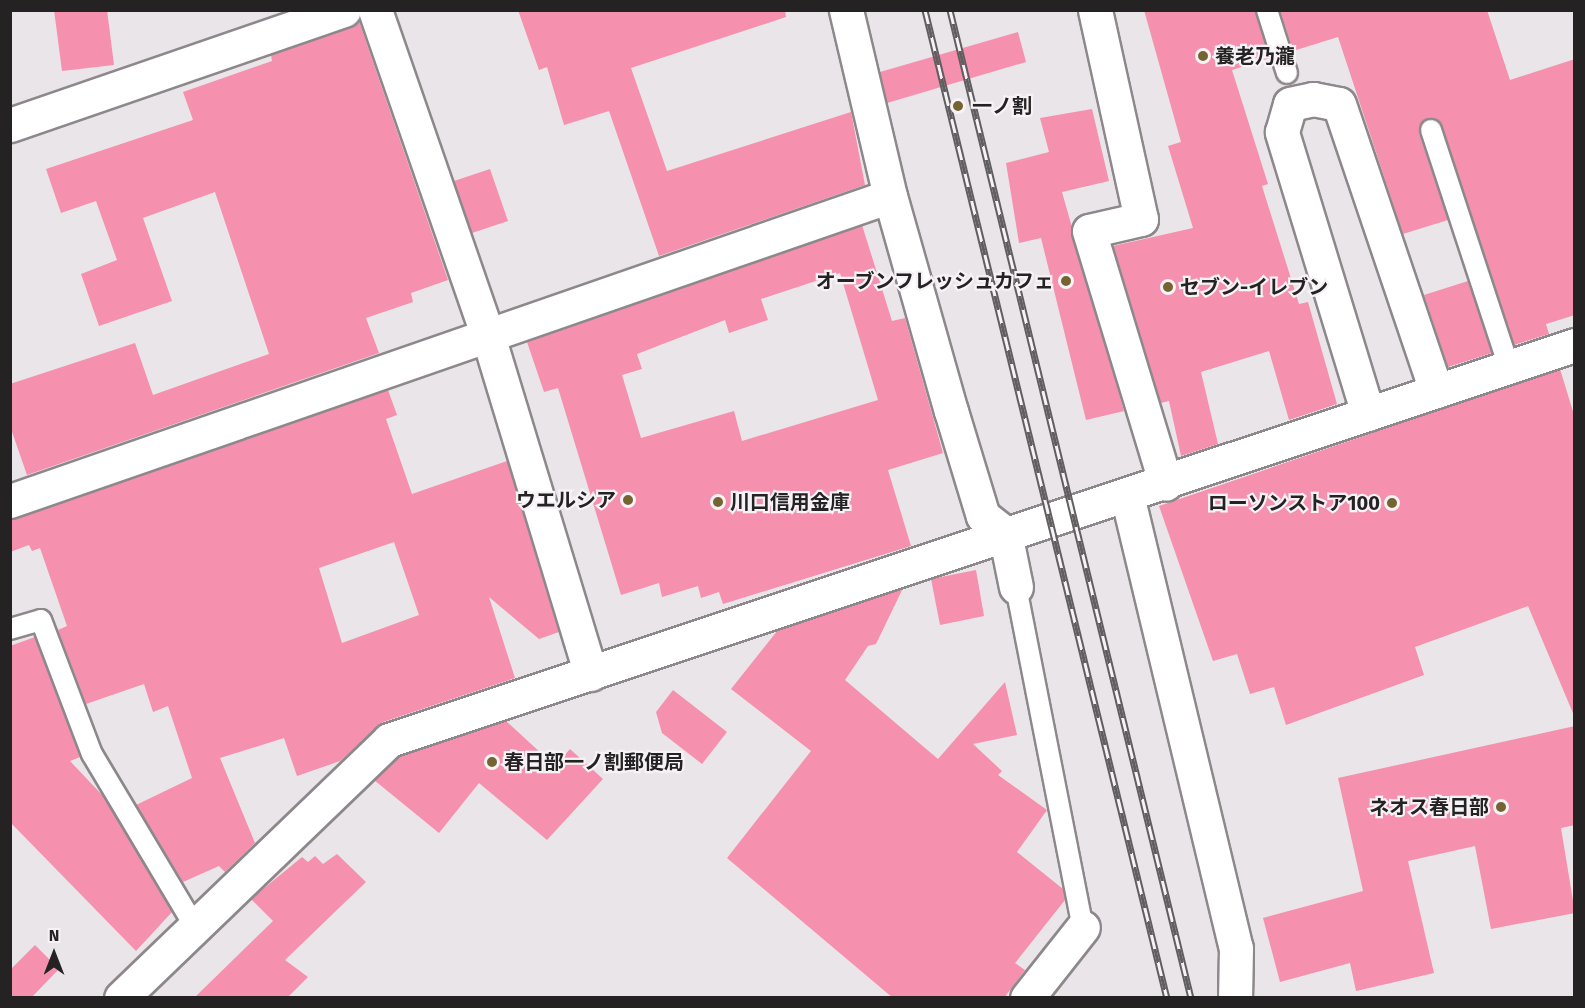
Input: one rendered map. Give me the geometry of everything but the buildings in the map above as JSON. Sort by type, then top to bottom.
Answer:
[{"type":"street","points":[[10,125],[344,10]]},
{"type":"street","points":[[375,10],[489,339],[591,674]]},
{"type":"street","points":[[846,10],[890,196],[983,516],[1005,533],[1016,588]]},
{"type":"street","points":[[1095,10],[1141,219],[1089,231],[1166,484]]},
{"type":"street","points":[[1368,414],[1282,132],[1290,104],[1313,99],[1340,104],[1436,392]]},
{"type":"street","points":[[10,501],[489,339],[890,196]]},
{"type":"street","points":[[121,998],[194,925],[389,740],[1005,533],[1166,484],[1575,345]]},
{"type":"street","points":[[1127,495],[1236,948],[1235,998]]},
{"type":"street","points":[[1027,998],[1083,927]]},
{"type":"lane","points":[[1267,10],[1287,74]]},
{"type":"lane","points":[[1431,130],[1509,368]]},
{"type":"lane","points":[[1016,588],[1083,927]]},
{"type":"lane","points":[[10,630],[41,620],[92,754],[194,925]]},
{"type":"railway","points":[[925,10],[1167,998]]},
{"type":"railway","points":[[950,10],[1191,998]]},
{"type":"place","name":"養老乃瀧","points":[[1203,56]]},
{"type":"place","name":"一ノ割","points":[[958,106]]},
{"type":"place","name":"オーブンフレッシュカフェ","points":[[1066,281]]},
{"type":"place","name":"セブン-イレブン","points":[[1168,287]]},
{"type":"place","name":"ウエルシア","points":[[628,500]]},
{"type":"place","name":"川口信用金庫","points":[[718,502]]},
{"type":"place","name":"ローソンストア100","points":[[1392,503]]},
{"type":"place","name":"春日部一ノ割郵便局","points":[[492,762]]},
{"type":"place","name":"ネオス春日部","points":[[1501,807]]}]
